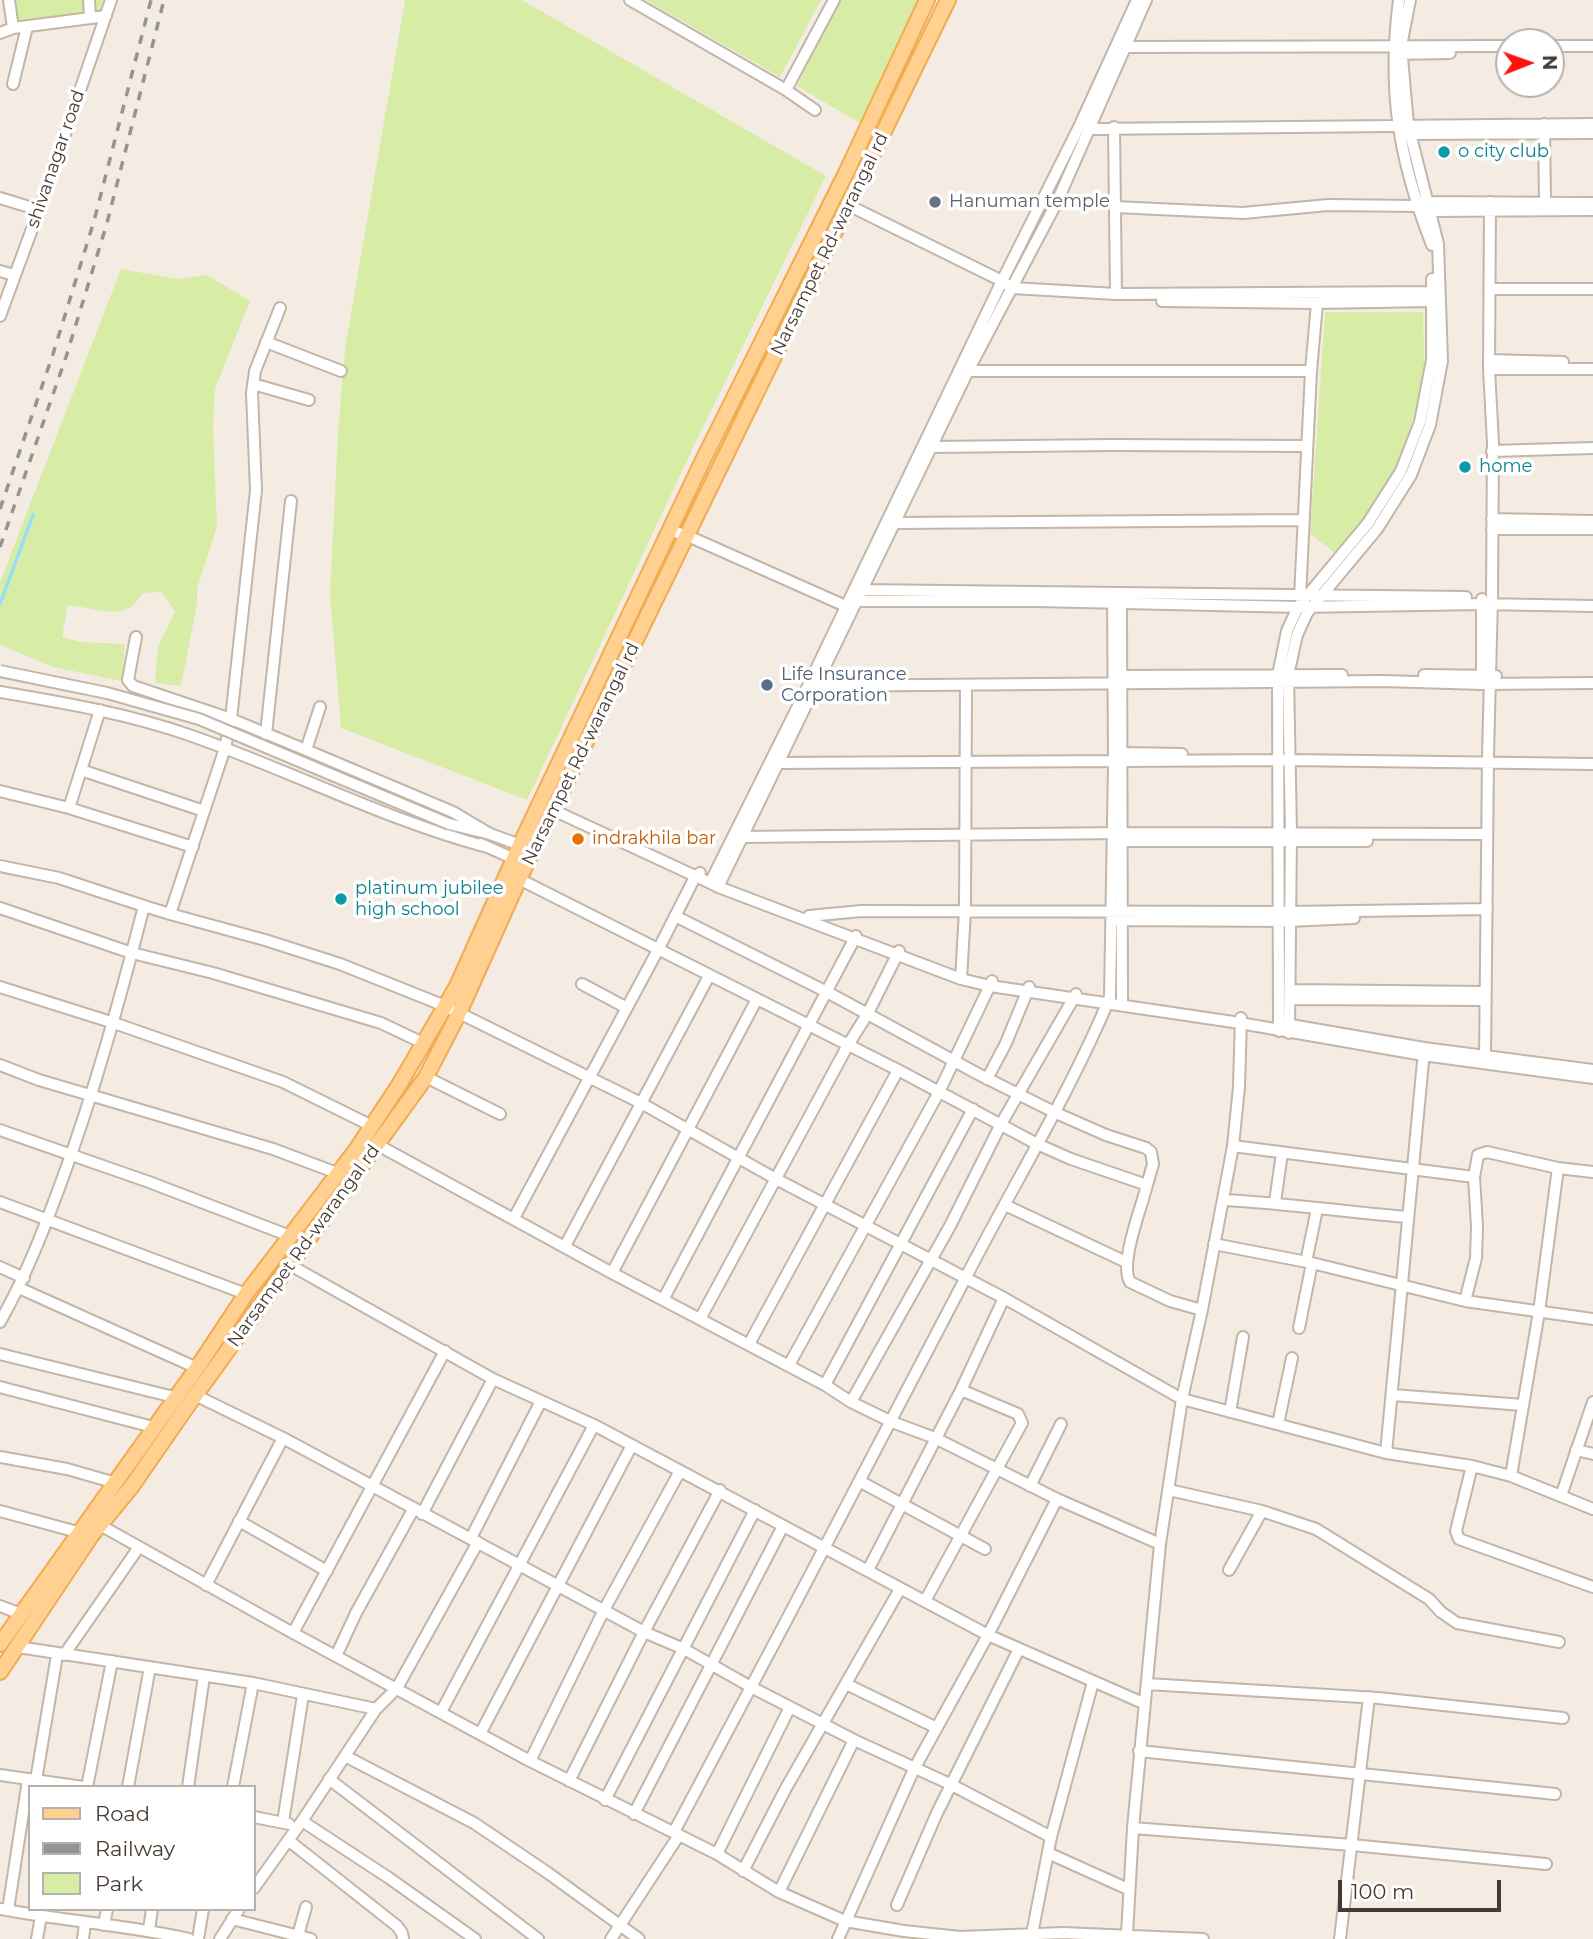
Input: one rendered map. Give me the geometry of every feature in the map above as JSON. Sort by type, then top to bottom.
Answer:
[{"type":"main road","name":"Narsampet Rd-warangal rd","points":[[0,1672],[153,1427],[197,1368],[246,1294],[372,1126],[445,1006],[520,856],[669,530],[846,173],[928,0]]},
{"type":"main road","name":"Narsampet Rd-warangal rd","points":[[520,856],[534,850],[555,809],[948,0]]},
{"type":"main road","name":"Narsampet Rd-warangal rd","points":[[0,1644],[21,1614],[90,1531],[132,1486],[426,1077],[459,1013],[520,879],[520,856]]},
{"type":"street","points":[[9,0],[13,28]]},
{"type":"street","points":[[89,0],[90,18]]},
{"type":"street","name":"shivanagar road","points":[[0,316],[40,210],[111,0]]},
{"type":"street","points":[[630,0],[786,90],[815,110]]},
{"type":"street","points":[[786,90],[834,0]]},
{"type":"street","points":[[853,599],[895,523],[968,371],[1137,0]]},
{"type":"street","points":[[716,883],[1007,288],[1057,202],[1146,0]]},
{"type":"street","points":[[1284,1028],[1283,679],[1287,631],[1301,600],[1368,523],[1401,471],[1419,422],[1432,360],[1433,247],[1403,130],[1397,50],[1399,0]]},
{"type":"street","points":[[1397,50],[1410,0]]},
{"type":"street","points":[[0,33],[13,28],[106,16]]},
{"type":"street","points":[[13,84],[27,27]]},
{"type":"street","points":[[1397,50],[1495,46]]},
{"type":"street","points":[[1124,47],[1495,52]]},
{"type":"street","points":[[1565,49],[1593,49]]},
{"type":"street","points":[[1090,129],[1403,130],[1593,124]]},
{"type":"street","points":[[1114,127],[1116,294]]},
{"type":"street","points":[[1544,127],[1593,133]]},
{"type":"street","points":[[1544,127],[1545,202]]},
{"type":"street","points":[[0,198],[40,210]]},
{"type":"street","points":[[1490,206],[1545,202],[1593,203]]},
{"type":"street","points":[[848,205],[1007,288],[1114,301],[1317,303],[1432,297]]},
{"type":"street","points":[[1115,208],[1243,213],[1328,205],[1593,210]]},
{"type":"street","points":[[1283,679],[1297,635],[1313,606],[1377,530],[1410,475],[1430,425],[1443,361],[1438,244],[1422,205]]},
{"type":"street","points":[[1482,1058],[1485,680],[1492,524],[1490,206]]},
{"type":"street","points":[[0,271],[14,275]]},
{"type":"street","points":[[1490,286],[1593,283]]},
{"type":"street","points":[[1490,286],[1593,289]]},
{"type":"street","points":[[1007,288],[1116,294],[1432,297]]},
{"type":"street","points":[[1301,600],[1311,371],[1317,303]]},
{"type":"street","points":[[170,914],[225,748],[231,719],[256,490],[251,414],[253,384],[255,371],[281,308]]},
{"type":"street","points":[[266,342],[341,371]]},
{"type":"street","points":[[1489,364],[1593,363]]},
{"type":"street","points":[[1489,364],[1593,369]]},
{"type":"street","points":[[968,371],[1311,371]]},
{"type":"street","points":[[253,384],[309,400]]},
{"type":"street","points":[[1492,447],[1593,445]]},
{"type":"street","points":[[931,447],[1307,446]]},
{"type":"street","points":[[266,734],[291,501]]},
{"type":"street","points":[[895,523],[1303,520]]},
{"type":"street","points":[[1492,524],[1593,521]]},
{"type":"street","points":[[1492,524],[1593,529]]},
{"type":"street","points":[[669,530],[853,599],[1301,600],[1321,597],[1593,606]]},
{"type":"street","points":[[611,1939],[676,1834],[966,1277],[1056,1113],[1096,1032],[1116,1001],[1119,760],[1117,598]]},
{"type":"street","points":[[1301,600],[1313,606],[1593,599]]},
{"type":"street","points":[[136,637],[129,684],[231,719],[453,812],[520,856]]},
{"type":"street","points":[[0,671],[107,693],[199,719],[449,824],[487,847]]},
{"type":"street","points":[[1485,680],[1593,676]]},
{"type":"street","points":[[812,686],[966,686],[1118,680],[1283,679],[1593,683]]},
{"type":"street","points":[[961,976],[965,911],[966,686]]},
{"type":"street","points":[[0,692],[100,710],[178,732],[440,833],[520,856]]},
{"type":"street","points":[[306,750],[320,708]]},
{"type":"street","points":[[69,808],[100,710]]},
{"type":"street","points":[[775,763],[1593,757]]},
{"type":"street","points":[[1485,759],[1593,764]]},
{"type":"street","points":[[81,770],[204,811]]},
{"type":"street","points":[[0,791],[69,808],[193,847]]},
{"type":"street","points":[[555,809],[716,883],[961,976],[1424,1052],[1593,1070]]},
{"type":"street","points":[[449,824],[490,834]]},
{"type":"street","points":[[738,837],[1484,836]]},
{"type":"street","points":[[0,866],[59,878],[170,914],[265,940],[340,964],[445,1006],[641,1103],[776,1179],[966,1277],[1182,1399],[1386,1453],[1472,1466],[1511,1476],[1593,1509]]},
{"type":"street","points":[[514,1218],[697,875]]},
{"type":"street","points":[[520,879],[898,1070],[1037,1144],[1071,1159],[1147,1185]]},
{"type":"street","points":[[716,883],[809,916],[856,937]]},
{"type":"street","points":[[0,1322],[21,1283],[71,1156],[114,1023],[144,906]]},
{"type":"street","points":[[0,908],[132,953],[213,973],[381,1023],[423,1043]]},
{"type":"street","points":[[809,916],[861,911],[1284,916],[1484,911]]},
{"type":"street","points":[[675,916],[868,1013],[1019,1095],[1107,1135],[1146,1148],[1151,1152],[1153,1164],[1126,1262],[1126,1276],[1130,1282],[1170,1300],[1202,1310]]},
{"type":"street","points":[[1284,916],[1290,995],[1284,1028]]},
{"type":"street","points":[[664,1298],[856,937]]},
{"type":"street","points":[[700,1319],[848,1045],[868,1013],[898,952]]},
{"type":"street","points":[[565,1246],[709,976]]},
{"type":"street","points":[[789,1365],[939,1092],[991,983]]},
{"type":"street","points":[[582,984],[627,1008]]},
{"type":"street","points":[[0,987],[114,1023],[283,1082],[372,1126]]},
{"type":"street","points":[[987,1079],[1029,989]]},
{"type":"street","points":[[851,1402],[931,1260],[1001,1124],[1075,995]]},
{"type":"street","points":[[1290,995],[1483,996]]},
{"type":"street","points":[[612,1273],[757,999]]},
{"type":"street","points":[[1127,1934],[1128,1889],[1143,1703],[1160,1544],[1182,1399],[1233,1146],[1239,1087],[1240,1021]]},
{"type":"street","points":[[1386,1453],[1424,1052]]},
{"type":"street","points":[[1482,1058],[1593,1079]]},
{"type":"street","points":[[0,1065],[39,1080],[273,1149],[337,1173]]},
{"type":"street","points":[[749,1344],[898,1070]]},
{"type":"street","points":[[426,1077],[500,1114]]},
{"type":"street","points":[[825,1385],[973,1109]]},
{"type":"street","points":[[0,1130],[149,1182],[290,1236]]},
{"type":"street","points":[[376,1144],[612,1273],[789,1365],[851,1402],[892,1422],[935,1438],[1056,1499],[1160,1544]]},
{"type":"street","points":[[1233,1146],[1474,1177]]},
{"type":"street","points":[[1465,1301],[1476,1258],[1474,1177],[1478,1155],[1484,1152],[1558,1168],[1593,1172]]},
{"type":"street","points":[[1275,1202],[1282,1153]]},
{"type":"street","points":[[1511,1476],[1539,1312],[1558,1168]]},
{"type":"street","points":[[1223,1200],[1275,1202],[1317,1209],[1407,1217]]},
{"type":"street","points":[[0,1202],[246,1294]]},
{"type":"street","points":[[1005,1205],[1126,1262]]},
{"type":"street","points":[[1299,1328],[1317,1209]]},
{"type":"street","points":[[1214,1244],[1309,1263],[1465,1301],[1593,1319]]},
{"type":"street","points":[[290,1265],[493,1379],[594,1425],[720,1490],[783,1527],[988,1635],[1143,1703]]},
{"type":"street","points":[[0,1267],[21,1283],[197,1368]]},
{"type":"street","points":[[868,1570],[961,1390],[1004,1298]]},
{"type":"street","points":[[1230,1412],[1243,1338]]},
{"type":"street","points":[[293,1633],[445,1351]]},
{"type":"street","points":[[0,1354],[174,1397]]},
{"type":"street","points":[[1278,1424],[1292,1358]]},
{"type":"street","points":[[336,1656],[356,1614],[493,1379]]},
{"type":"street","points":[[0,1387],[153,1427]]},
{"type":"street","points":[[925,1601],[1020,1429],[1022,1420],[1018,1415],[961,1390]]},
{"type":"street","points":[[195,1395],[283,1438],[644,1632],[684,1649],[854,1741],[952,1785],[1051,1837]]},
{"type":"street","points":[[1393,1395],[1523,1405]]},
{"type":"street","points":[[256,1885],[376,1709],[397,1688],[474,1540],[541,1401]]},
{"type":"street","points":[[1561,1496],[1576,1450],[1588,1434],[1593,1402]]},
{"type":"street","points":[[1030,1486],[1061,1424]]},
{"type":"street","points":[[441,1712],[594,1425]]},
{"type":"street","points":[[206,1586],[283,1438]]},
{"type":"street","points":[[480,1734],[632,1445]]},
{"type":"street","points":[[1576,1450],[1593,1454]]},
{"type":"street","points":[[0,1457],[67,1469],[116,1483]]},
{"type":"street","points":[[1472,1466],[1456,1531],[1459,1539],[1593,1587]]},
{"type":"street","points":[[530,1761],[604,1609],[680,1471]]},
{"type":"street","points":[[860,1482],[985,1549]]},
{"type":"street","points":[[569,1781],[720,1490]]},
{"type":"street","points":[[1169,1490],[1262,1511],[1316,1529],[1429,1599],[1457,1623],[1559,1642]]},
{"type":"street","points":[[838,1939],[915,1769],[988,1635],[1056,1499]]},
{"type":"street","points":[[605,1800],[755,1510]]},
{"type":"street","points":[[0,1511],[90,1531],[139,1548],[530,1761],[717,1854],[779,1892],[845,1921],[960,1938],[1032,1934],[1127,1934],[1203,1939]]},
{"type":"street","points":[[1229,1570],[1262,1511]]},
{"type":"street","points":[[239,1521],[327,1571]]},
{"type":"street","points":[[634,1814],[783,1527]]},
{"type":"street","points":[[31,1785],[60,1655],[139,1548]]},
{"type":"street","points":[[743,1871],[822,1723],[900,1589]]},
{"type":"street","points":[[0,1606],[21,1614]]},
{"type":"street","points":[[18,1647],[253,1683],[376,1709]]},
{"type":"street","points":[[897,1905],[937,1813],[1019,1649]]},
{"type":"street","points":[[85,1785],[112,1661]]},
{"type":"street","points":[[128,1785],[150,1667]]},
{"type":"street","points":[[188,1785],[204,1676]]},
{"type":"street","points":[[1032,1934],[1051,1837],[1093,1682]]},
{"type":"street","points":[[233,1785],[253,1683]]},
{"type":"street","points":[[846,1684],[937,1728]]},
{"type":"street","points":[[1147,1684],[1369,1697],[1563,1718]]},
{"type":"street","points":[[282,1822],[303,1695]]},
{"type":"street","points":[[1340,1939],[1369,1697]]},
{"type":"street","points":[[717,1854],[790,1707]]},
{"type":"street","points":[[779,1892],[854,1741]]},
{"type":"street","points":[[1139,1751],[1555,1794]]},
{"type":"street","points":[[345,1756],[474,1823],[639,1939]]},
{"type":"street","points":[[0,1775],[64,1785]]},
{"type":"street","points":[[329,1779],[538,1939]]},
{"type":"street","points":[[28,1799],[4,1910],[48,1914],[135,1934],[149,1930],[189,1939]]},
{"type":"street","points":[[256,1817],[300,1824],[475,1939]]},
{"type":"street","points":[[1133,1828],[1546,1864]]},
{"type":"street","points":[[288,1840],[397,1926],[403,1939]]},
{"type":"street","points":[[1048,1853],[1128,1889]]},
{"type":"street","points":[[298,1938],[306,1907]]},
{"type":"street","points":[[104,1925],[107,1911]]},
{"type":"street","points":[[149,1930],[152,1911]]},
{"type":"street","points":[[198,1939],[203,1911]]},
{"type":"street","points":[[219,1939],[238,1911]]},
{"type":"street","points":[[37,1939],[48,1914]]},
{"type":"street","points":[[232,1919],[298,1938],[311,1939]]},
{"type":"street","points":[[83,1939],[85,1923]]},
{"type":"green space","points":[[15,0],[103,0],[100,12],[17,20]]},
{"type":"green space","points":[[405,0],[522,0],[826,176],[692,450],[527,800],[341,728],[330,594],[345,348]]},
{"type":"green space","points":[[646,0],[821,0],[780,77]]},
{"type":"green space","points":[[839,0],[919,0],[860,123],[797,86]]},
{"type":"green space","points":[[121,269],[177,279],[207,275],[250,301],[215,389],[213,427],[217,526],[197,589],[197,604],[181,686],[155,683],[158,646],[175,612],[162,592],[143,593],[136,603],[119,611],[100,611],[68,605],[62,637],[81,642],[125,644],[122,681],[53,667],[0,645],[0,582]]},
{"type":"green space","points":[[1325,312],[1423,312],[1425,380],[1396,472],[1366,517],[1335,553],[1310,534]]},
{"type":"waterway","points":[[0,604],[33,515]]},
{"type":"railway","points":[[0,509],[53,354],[94,221],[151,0]]},
{"type":"railway","points":[[0,547],[66,357],[107,223],[164,0]]},
{"type":"place","name":"o city club","points":[[1444,152]]},
{"type":"place","name":"Hanuman temple","points":[[935,202]]},
{"type":"place","name":"home","points":[[1465,467]]},
{"type":"place","name":"Life Insurance Corporation","points":[[767,685]]},
{"type":"place","name":"indrakhila bar","points":[[578,839]]},
{"type":"place","name":"platinum jubilee high school","points":[[341,899]]}]
